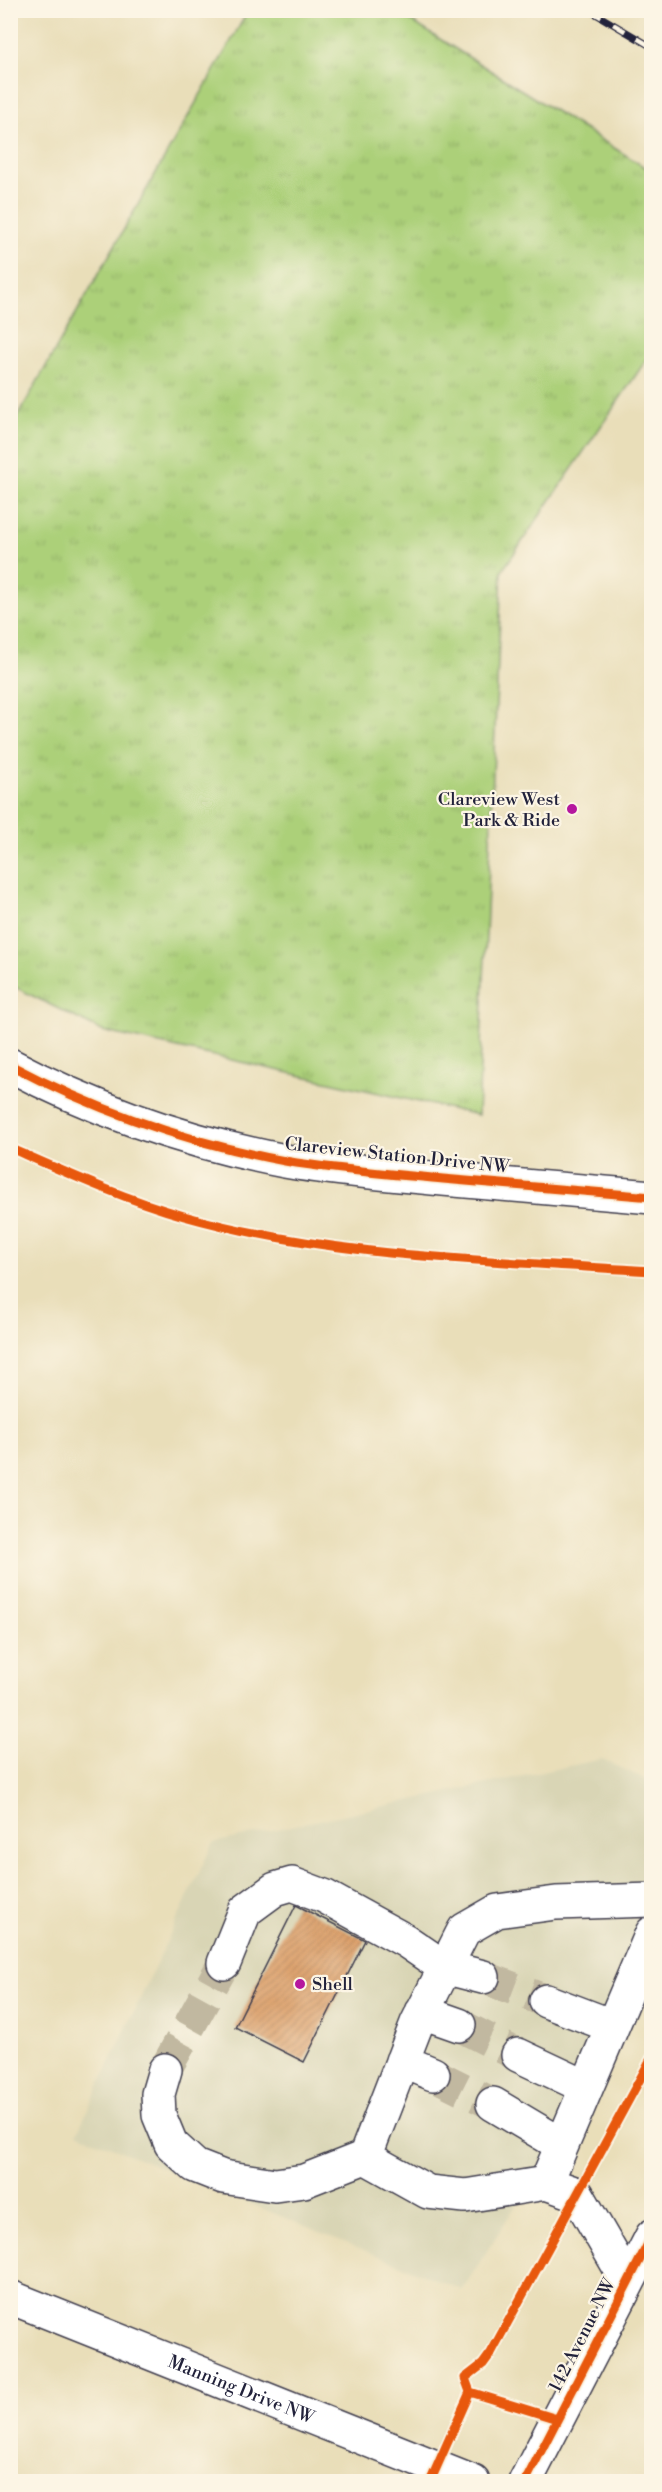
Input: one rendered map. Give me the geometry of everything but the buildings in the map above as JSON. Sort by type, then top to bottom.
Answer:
[{"type":"street","name":"Clareview Station Drive NW","points":[[10,1065],[94,1104],[158,1127],[209,1144],[286,1161],[370,1172],[651,1197]]},
{"type":"street","points":[[224,1963],[245,1911],[275,1889],[292,1884],[324,1896],[406,1941],[444,1968],[483,1977]]},
{"type":"street","points":[[165,2070],[158,2094],[159,2115],[171,2144],[195,2166],[223,2177],[274,2185],[304,2181],[365,2157],[422,2012],[464,1930],[497,1911],[556,1903],[651,1900]]},
{"type":"street","points":[[546,2183],[651,1933]]},
{"type":"street","points":[[546,2001],[612,2026]]},
{"type":"street","points":[[422,2012],[459,2025]]},
{"type":"street","points":[[518,2055],[586,2087]]},
{"type":"street","points":[[402,2061],[433,2074]]},
{"type":"street","points":[[493,2104],[562,2145]]},
{"type":"street","points":[[365,2157],[428,2192],[465,2196],[546,2183],[577,2194],[628,2282]]},
{"type":"street","name":"142 Avenue NW","points":[[525,2481],[651,2236]]},
{"type":"street","name":"Manning Drive NW","points":[[10,2297],[473,2481]]},
{"type":"shaded area","points":[[602,1759],[651,1782],[651,1993],[462,2290],[77,2133],[213,1843]]},
{"type":"green space","points":[[248,11],[395,11],[651,171],[651,353],[502,571],[478,1115],[102,1031],[11,985],[11,428]]},
{"type":"tunnel","points":[[165,2070],[224,1963]]},
{"type":"tunnel","points":[[483,1977],[546,2001]]},
{"type":"tunnel","points":[[459,2025],[518,2055]]},
{"type":"tunnel","points":[[433,2074],[493,2104]]},
{"type":"railway","points":[[589,10],[652,47]]},
{"type":"cycle path","points":[[10,1065],[109,1110],[179,1135],[249,1154],[324,1167],[652,1197]]},
{"type":"cycle path","points":[[10,1148],[140,1202],[241,1230],[299,1241],[416,1255],[652,1271]]},
{"type":"cycle path","points":[[470,2392],[465,2378],[483,2364],[491,2353],[652,2057]]},
{"type":"cycle path","points":[[525,2482],[652,2236]]},
{"type":"cycle path","points":[[430,2482],[470,2392],[557,2419]]},
{"type":"place","name":"Clareview West Park & Ride","points":[[572,809]]},
{"type":"place","name":"Shell","points":[[300,1984]]}]
